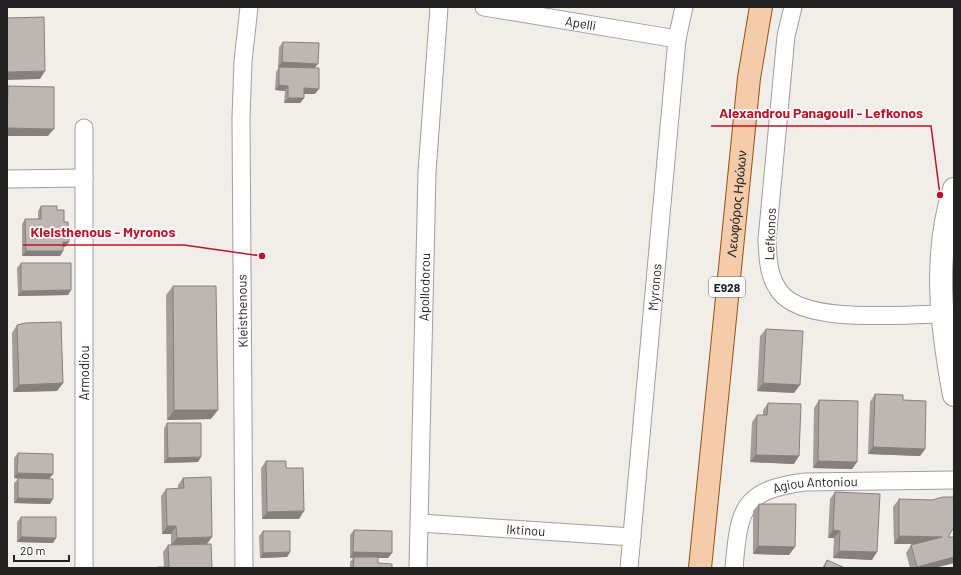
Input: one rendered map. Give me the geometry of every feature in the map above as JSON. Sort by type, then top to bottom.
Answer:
[{"type":"main road","name":"Λεωφόρος Ηρώων","points":[[700,568],[749,78],[761,7]]},
{"type":"street","name":"Kleisthenous","points":[[244,568],[241,118],[243,61],[249,7]]},
{"type":"street","name":"Apollodorou","points":[[418,568],[427,172],[439,7]]},
{"type":"street","name":"Apelli","points":[[484,7],[677,39]]},
{"type":"street","name":"Myronos","points":[[629,568],[677,39],[684,7]]},
{"type":"street","name":"Lefkonos","points":[[793,7],[786,36],[767,240],[768,262],[771,277],[781,293],[795,305],[813,311],[839,315],[942,314]]},
{"type":"street","name":"Armodiou","points":[[84,128],[84,568]]},
{"type":"street","points":[[7,179],[84,178]]},
{"type":"street","points":[[954,189],[947,211],[941,253],[940,278],[942,314],[954,395]]},
{"type":"street","name":"Agiou Antoniou","points":[[734,568],[738,529],[742,514],[752,499],[767,490],[784,485],[805,482],[954,480]]},
{"type":"street","name":"Iktinou","points":[[420,523],[632,537]]},
{"type":"building","points":[[44,17],[45,71],[7,72],[7,18]]},
{"type":"building","points":[[283,42],[319,43],[318,64],[282,62]]},
{"type":"building","points":[[279,67],[319,68],[319,89],[304,88],[304,98],[288,98],[288,86],[279,85]]},
{"type":"building","points":[[8,86],[54,87],[54,129],[7,128]]},
{"type":"building","points":[[41,206],[57,206],[57,210],[64,210],[64,222],[68,222],[69,242],[63,242],[63,251],[26,251],[25,219],[41,219]]},
{"type":"building","points":[[21,263],[71,263],[71,290],[21,291]]},
{"type":"building","points":[[173,286],[216,286],[218,410],[174,410]]},
{"type":"building","points":[[61,322],[63,383],[19,385],[17,325],[25,323]]},
{"type":"building","points":[[766,329],[803,331],[800,385],[763,383]]},
{"type":"building","points":[[875,394],[903,395],[903,400],[926,401],[925,449],[873,447]]},
{"type":"building","points":[[819,400],[858,401],[857,462],[818,461]]},
{"type":"building","points":[[768,403],[801,404],[799,456],[756,455],[757,415],[767,415]]},
{"type":"building","points":[[167,423],[201,423],[201,457],[168,458]]},
{"type":"building","points":[[18,453],[53,454],[53,474],[17,473]]},
{"type":"building","points":[[266,461],[286,461],[286,468],[303,468],[304,511],[267,512]]},
{"type":"building","points":[[211,477],[212,537],[177,538],[176,526],[167,526],[166,489],[184,488],[183,478]]},
{"type":"building","points":[[18,478],[53,479],[53,499],[18,498]]},
{"type":"building","points":[[835,492],[880,494],[877,552],[839,551],[840,531],[833,530]]},
{"type":"building","points":[[943,497],[954,497],[954,527],[948,537],[954,537],[954,557],[917,567],[911,545],[942,537],[899,536],[899,499],[932,500]]},
{"type":"building","points":[[759,504],[796,504],[795,547],[758,546]]},
{"type":"building","points":[[21,517],[56,517],[56,538],[21,537]]},
{"type":"building","points":[[354,530],[392,531],[392,553],[353,552]]},
{"type":"building","points":[[263,531],[290,531],[290,552],[263,553]]},
{"type":"building","points":[[211,544],[212,568],[158,568],[169,567],[168,545]]},
{"type":"building","points":[[354,557],[378,557],[378,563],[392,564],[392,568],[353,568]]},
{"type":"building","points":[[827,560],[845,568],[824,568]]},
{"type":"place","name":"Alexandrou Panagouli - Lefkonos","points":[[940,195]]},
{"type":"place","name":"Kleisthenous - Myronos","points":[[262,256]]}]
